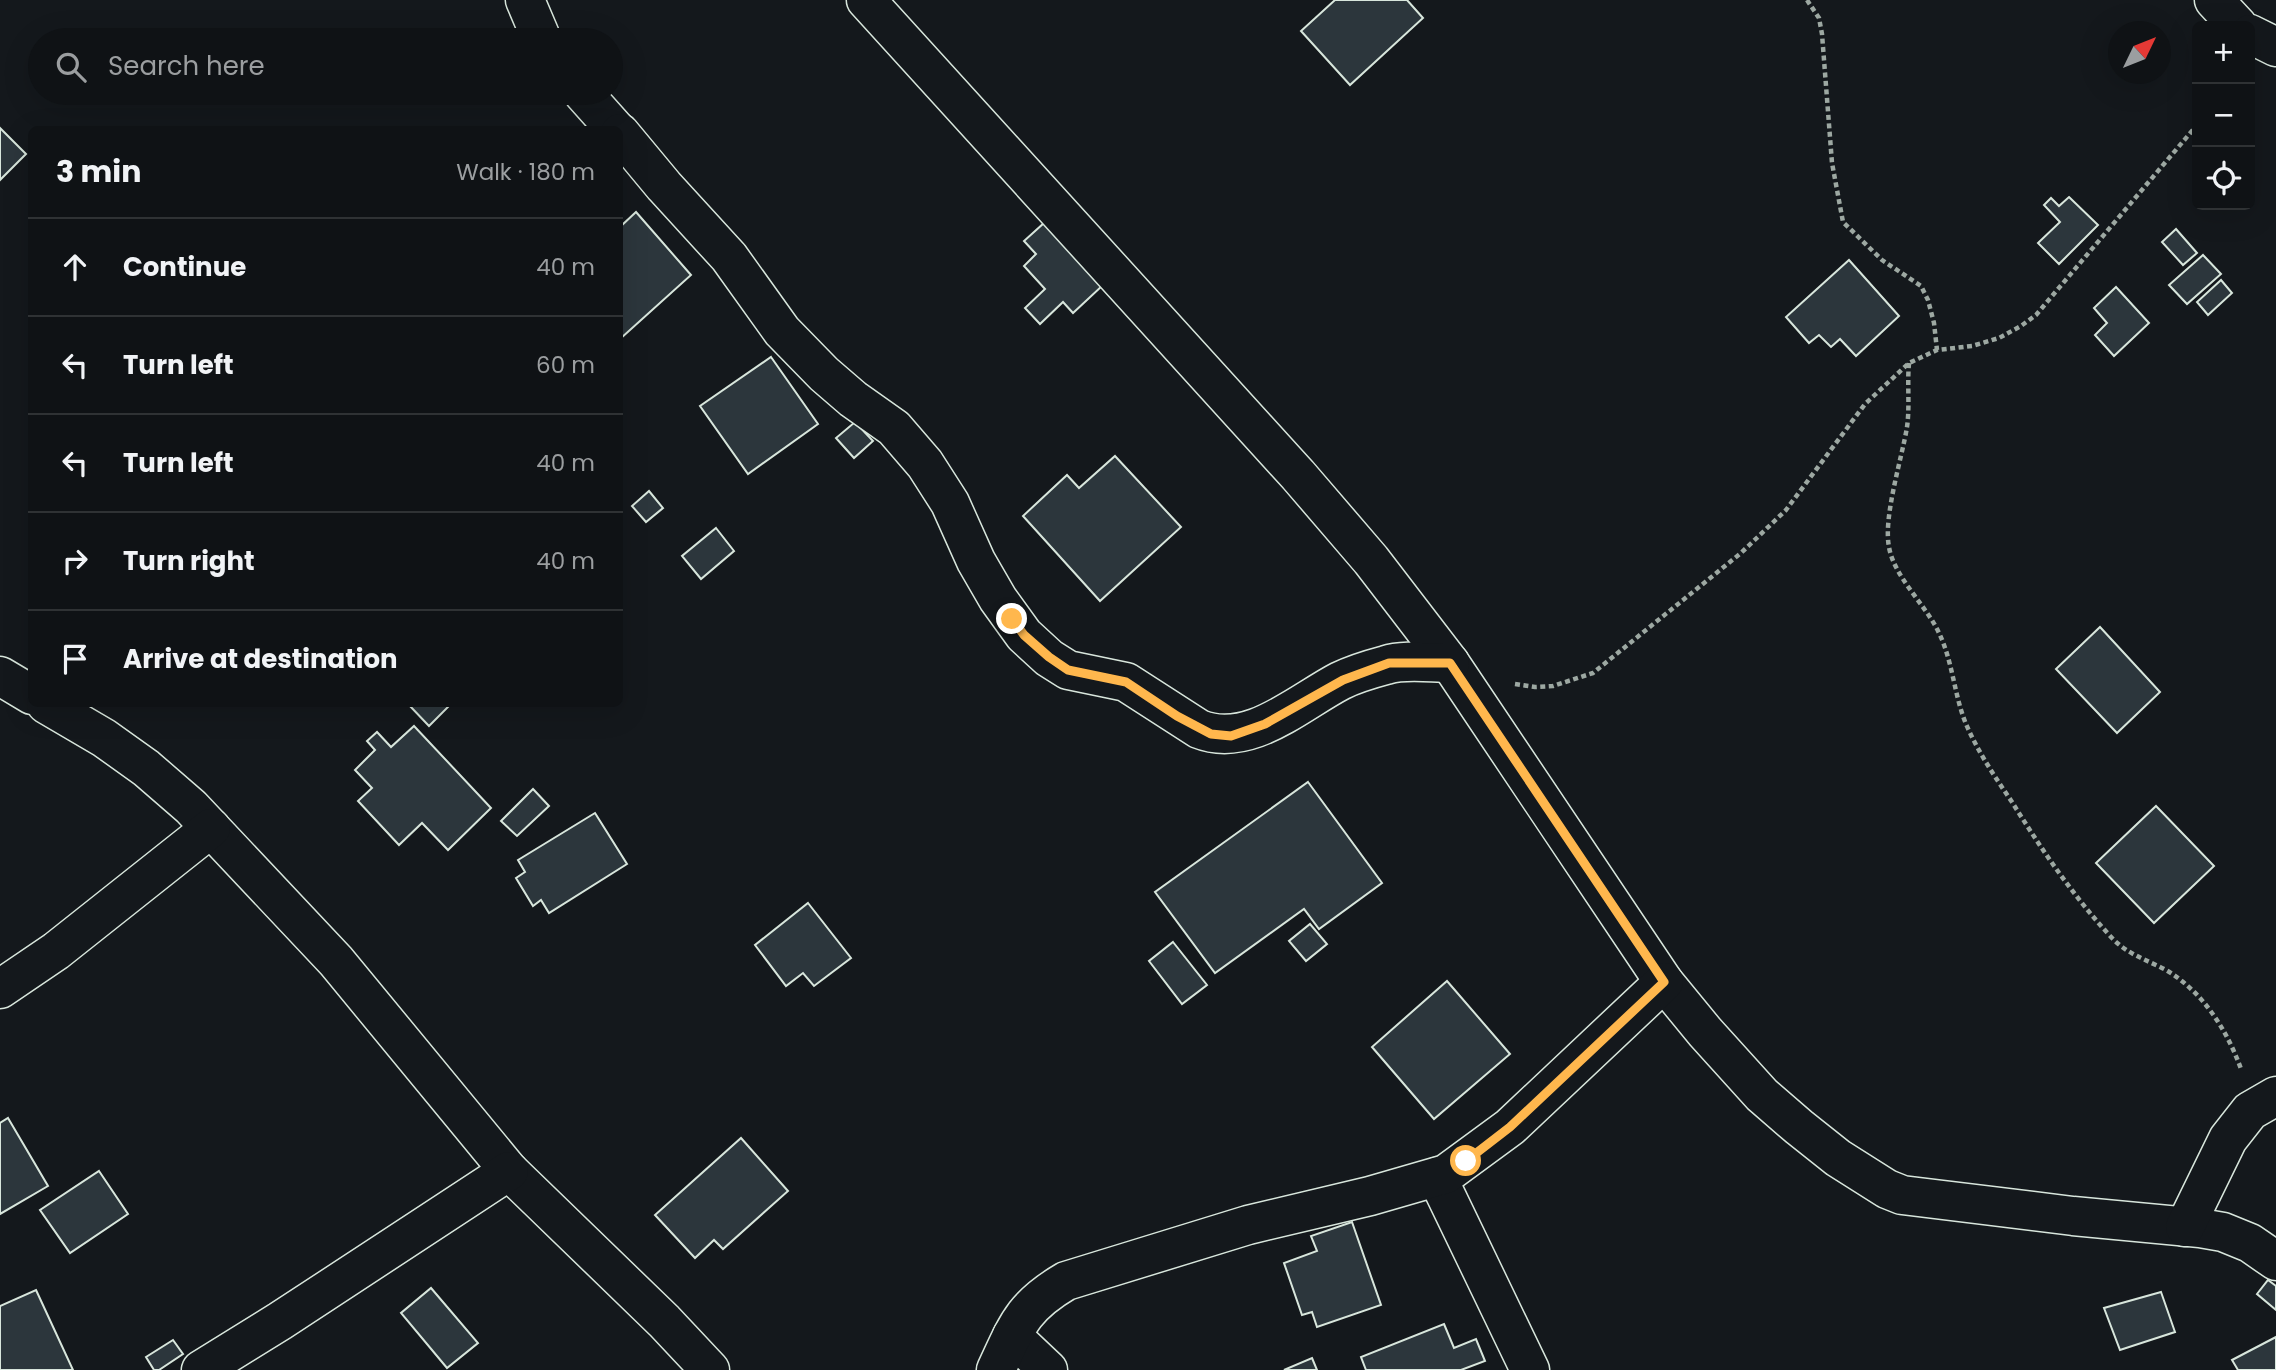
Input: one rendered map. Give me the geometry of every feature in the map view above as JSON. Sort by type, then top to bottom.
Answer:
[{"type":"street","points":[[525,0],[537,28]]},
{"type":"street","points":[[866,0],[1298,475],[1371,560],[1450,663],[1664,982],[1762,1095],[1838,1158],[1887,1189],[1919,1198],[2223,1232],[2250,1243],[2276,1261]]},
{"type":"street","points":[[2214,0],[2233,21]]},
{"type":"street","points":[[2255,36],[2276,47]]},
{"type":"street","points":[[594,105],[613,126]]},
{"type":"street","points":[[623,137],[729,257],[782,331],[824,374],[894,428],[910,446],[950,503],[976,561],[1012,619],[1024,635],[1068,670],[1126,682],[1199,729],[1211,734],[1231,736],[1265,724],[1343,680],[1389,663],[1450,663]]},
{"type":"street","points":[[0,676],[28,693]]},
{"type":"street","points":[[51,707],[104,738],[146,768],[191,807],[336,961],[509,1171],[664,1321],[710,1370]]},
{"type":"street","points":[[0,989],[56,951],[211,828]]},
{"type":"street","points":[[996,1370],[1025,1312],[1066,1280],[1248,1225],[1370,1196],[1456,1169],[1510,1127],[1664,982]]},
{"type":"street","points":[[2185,1227],[2228,1139],[2263,1104]]},
{"type":"street","points":[[201,1370],[509,1171]]},
{"type":"street","points":[[1437,1177],[1530,1370]]},
{"type":"street","points":[[1012,1336],[1048,1370]]},
{"type":"path","points":[[1807,0],[1819,18],[1822,34],[1832,163],[1843,222],[1882,260],[1921,286],[1928,300],[1937,350]]},
{"type":"path","points":[[1510,683],[1553,687],[1573,681],[1592,673],[1634,641],[1741,553],[1786,510],[1865,404],[1889,379],[1909,363],[1937,350],[1972,346],[1999,338],[2036,314],[2192,131]]},
{"type":"path","points":[[1909,363],[1907,424],[1892,501],[1888,546],[1899,571],[1940,633],[1966,723],[2005,792],[2084,908],[2117,943],[2181,980],[2203,1002],[2216,1018],[2235,1053],[2245,1083],[2263,1104]]},
{"type":"building","points":[[1335,0],[1407,0],[1423,18],[1350,85],[1301,31]]},
{"type":"building","points":[[0,128],[26,154],[0,180]]},
{"type":"building","points":[[2069,197],[2098,225],[2059,264],[2038,243],[2060,222],[2044,205],[2051,198],[2059,206]]},
{"type":"building","points":[[636,212],[691,275],[623,336],[623,224]]},
{"type":"building","points":[[1044,223],[1102,286],[1073,313],[1063,302],[1040,324],[1025,308],[1045,289],[1024,266],[1036,254],[1024,241]]},
{"type":"building","points":[[2176,229],[2197,253],[2183,265],[2162,242]]},
{"type":"building","points":[[2203,255],[2221,274],[2187,304],[2169,285]]},
{"type":"building","points":[[1849,260],[1899,316],[1856,356],[1840,339],[1831,347],[1819,335],[1809,343],[1786,317]]},
{"type":"building","points":[[2221,280],[2232,293],[2208,315],[2197,302]]},
{"type":"building","points":[[2116,287],[2149,323],[2114,356],[2095,335],[2107,323],[2094,308]]},
{"type":"building","points":[[771,357],[818,424],[748,474],[700,406]]},
{"type":"building","points":[[855,422],[873,441],[854,458],[836,438]]},
{"type":"building","points":[[1115,456],[1181,527],[1100,601],[1023,516],[1067,475],[1079,488]]},
{"type":"building","points":[[649,491],[663,508],[646,522],[632,506]]},
{"type":"building","points":[[716,528],[734,551],[701,579],[682,556]]},
{"type":"building","points":[[2100,627],[2160,692],[2117,733],[2056,669]]},
{"type":"building","points":[[411,707],[448,707],[429,726]]},
{"type":"building","points":[[414,726],[491,808],[448,850],[422,823],[399,845],[358,801],[372,788],[355,770],[375,750],[367,741],[377,732],[391,747]]},
{"type":"building","points":[[1308,782],[1382,883],[1319,929],[1304,909],[1215,973],[1155,892]]},
{"type":"building","points":[[533,789],[549,806],[517,836],[501,821]]},
{"type":"building","points":[[2156,806],[2214,866],[2154,923],[2096,863]]},
{"type":"building","points":[[595,813],[627,864],[549,913],[541,900],[533,906],[516,878],[525,872],[518,860]]},
{"type":"building","points":[[808,903],[851,958],[814,986],[803,973],[786,986],[755,945]]},
{"type":"building","points":[[1310,924],[1327,944],[1306,961],[1289,941]]},
{"type":"building","points":[[1173,942],[1207,985],[1182,1004],[1149,961]]},
{"type":"building","points":[[1447,981],[1510,1054],[1434,1119],[1372,1047]]},
{"type":"building","points":[[8,1118],[48,1186],[0,1214],[0,1123]]},
{"type":"building","points":[[741,1138],[788,1191],[723,1249],[714,1240],[695,1258],[655,1215]]},
{"type":"building","points":[[99,1171],[128,1214],[70,1253],[40,1210]]},
{"type":"building","points":[[1352,1222],[1381,1305],[1317,1327],[1312,1312],[1302,1315],[1284,1263],[1317,1251],[1311,1236]]},
{"type":"building","points":[[2268,1280],[2276,1286],[2276,1310],[2257,1294]]},
{"type":"building","points":[[431,1288],[478,1343],[447,1368],[401,1313]]},
{"type":"building","points":[[36,1290],[73,1370],[0,1370],[0,1306]]},
{"type":"building","points":[[2161,1292],[2175,1332],[2120,1350],[2104,1308]]},
{"type":"building","points":[[1444,1324],[1454,1348],[1476,1339],[1485,1361],[1461,1370],[1366,1370],[1361,1357]]},
{"type":"building","points":[[2276,1337],[2276,1370],[2238,1370],[2232,1360]]},
{"type":"building","points":[[173,1340],[183,1354],[159,1370],[154,1370],[146,1357]]},
{"type":"building","points":[[1312,1358],[1317,1370],[1284,1370]]},
{"type":"route","points":[[1012,619],[1024,635],[1068,670],[1126,682],[1177,716],[1211,734],[1231,736],[1265,724],[1343,680],[1389,663],[1450,663],[1664,982],[1510,1127],[1466,1161]]}]
